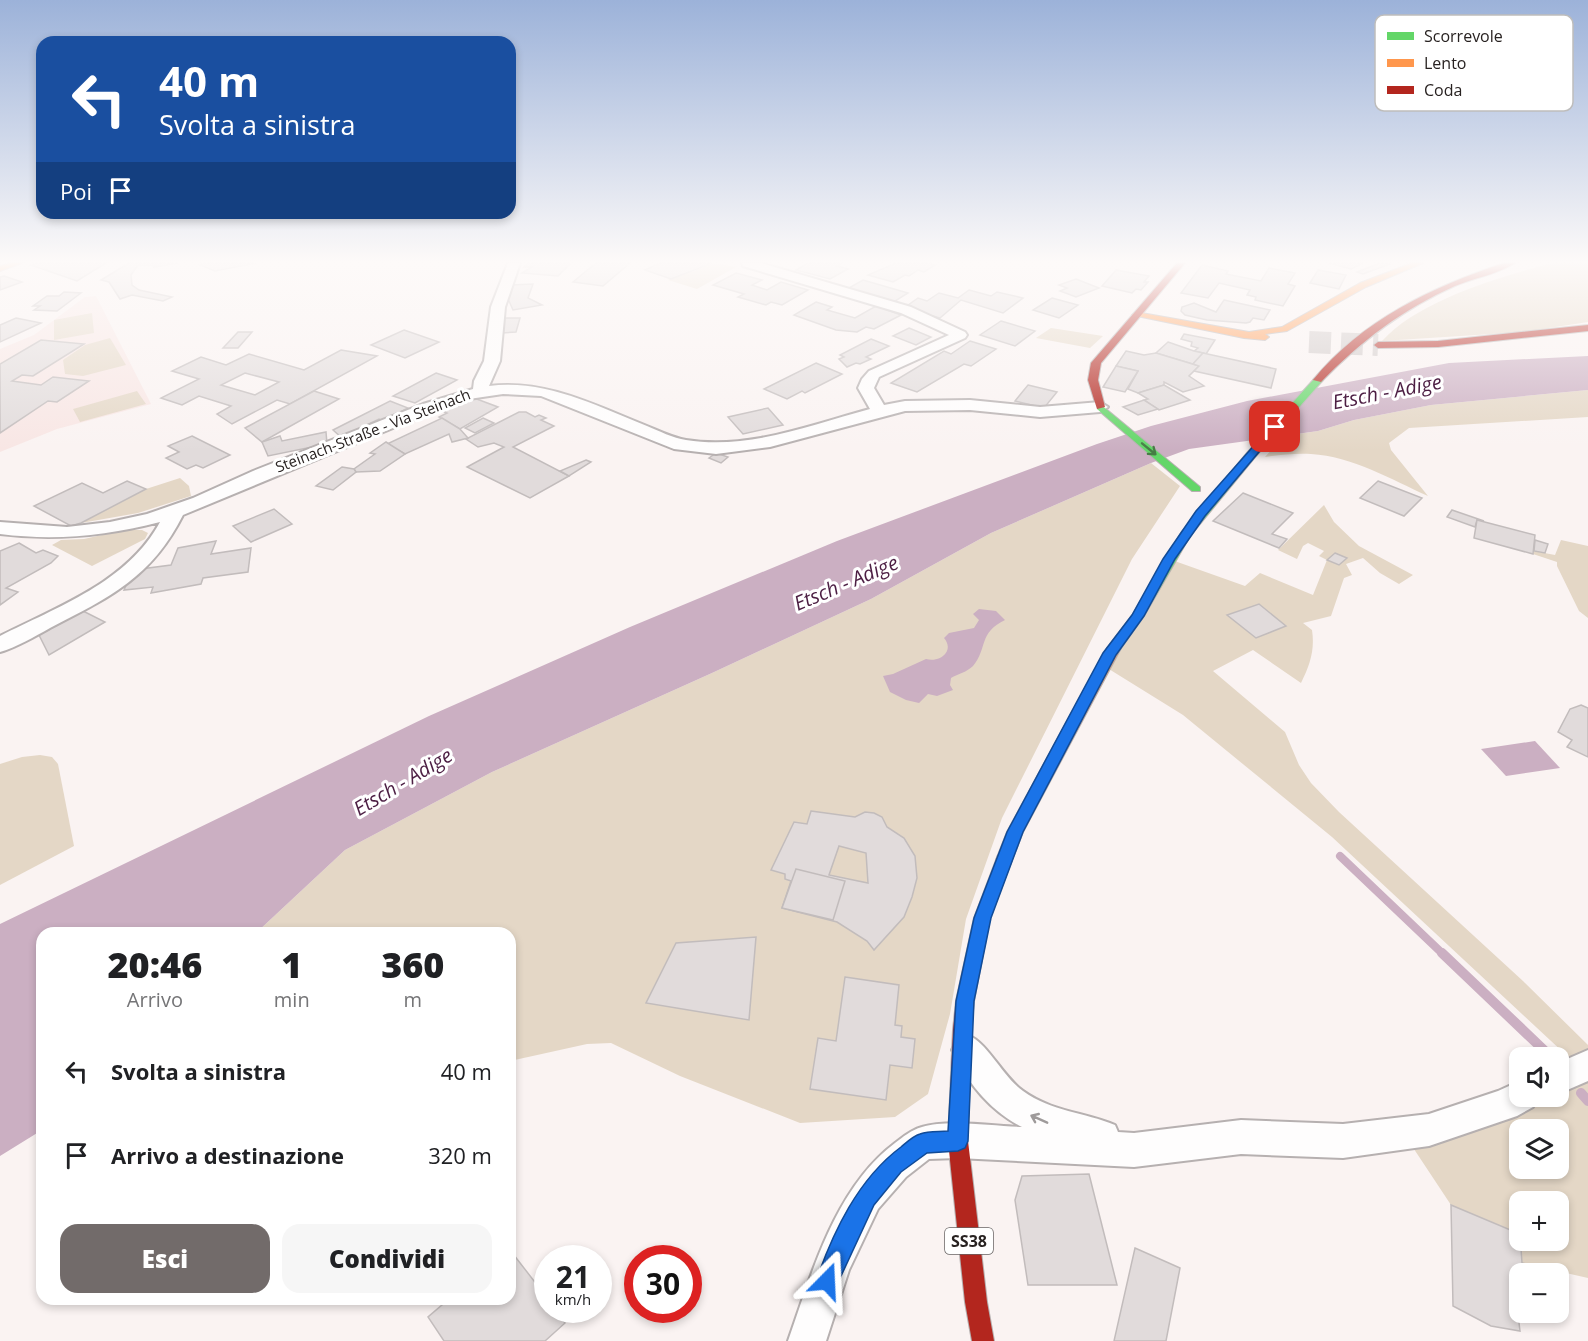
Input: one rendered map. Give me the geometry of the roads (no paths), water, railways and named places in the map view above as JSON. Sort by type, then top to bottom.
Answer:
[{"type":"main road","points":[[1128,326],[1093,370],[1093,388],[1106,413],[1194,486]]},
{"type":"main road","points":[[1193,326],[1296,341]]},
{"type":"main road","points":[[1244,335],[1284,329],[1290,326]]},
{"type":"main road","name":"SS38","points":[[983,1341],[976,1302],[958,1141],[962,1030],[965,1001],[982,918],[1015,832],[1110,653],[1138,616],[1185,536],[1243,464],[1343,352],[1376,326]]},
{"type":"main road","points":[[1378,345],[1448,343],[1588,328]]},
{"type":"main road","name":"SS38","points":[[1110,653],[1115,627],[1120,617]]},
{"type":"street","points":[[481,390],[482,381],[492,361],[496,326]]},
{"type":"street","points":[[879,411],[867,396],[865,385],[868,379],[874,374],[960,335],[943,326]]},
{"type":"street","name":"Steinach-Straße - Via Steinach","points":[[0,528],[31,533],[84,532],[115,528],[175,511],[272,470],[465,394],[481,390],[526,389],[544,392],[680,445],[701,448],[750,446],[879,411],[931,404],[970,405],[1040,412],[1106,413]]},
{"type":"street","points":[[0,645],[93,595],[143,560],[157,543],[175,511]]},
{"type":"street","points":[[962,1030],[968,1051],[978,1067],[997,1092],[1015,1108],[1043,1122],[1114,1139],[1134,1150]]},
{"type":"street","points":[[1569,1074],[1588,1065]]},
{"type":"street","points":[[807,1341],[833,1265],[866,1197],[894,1165],[923,1143],[958,1141],[1134,1150],[1240,1137],[1344,1141],[1429,1130],[1509,1103]]},
{"type":"water","name":"Etsch - Adige","points":[[1588,356],[1588,390],[1431,405],[1354,420],[1318,431],[1189,449],[1151,463],[991,533],[871,599],[492,772],[345,850],[262,927],[36,927],[36,1134],[0,1156],[0,924],[429,716],[630,627],[837,541],[1151,426],[1247,401],[1449,363]]},
{"type":"water","points":[[979,609],[996,611],[1005,620],[991,630],[973,666],[951,678],[950,685],[953,690],[937,696],[928,694],[919,703],[906,700],[890,692],[883,676],[893,674],[926,659],[941,658],[948,647],[944,638],[949,633],[974,628],[979,620],[973,614]]},
{"type":"water","points":[[1535,741],[1560,768],[1506,776],[1481,749]]},
{"type":"waterway","points":[[1340,856],[1444,955]]},
{"type":"waterway","points":[[1442,953],[1541,1047]]},
{"type":"waterway","points":[[1581,1093],[1588,1101]]},
{"type":"tunnel","points":[[1309,342],[1378,345]]}]
